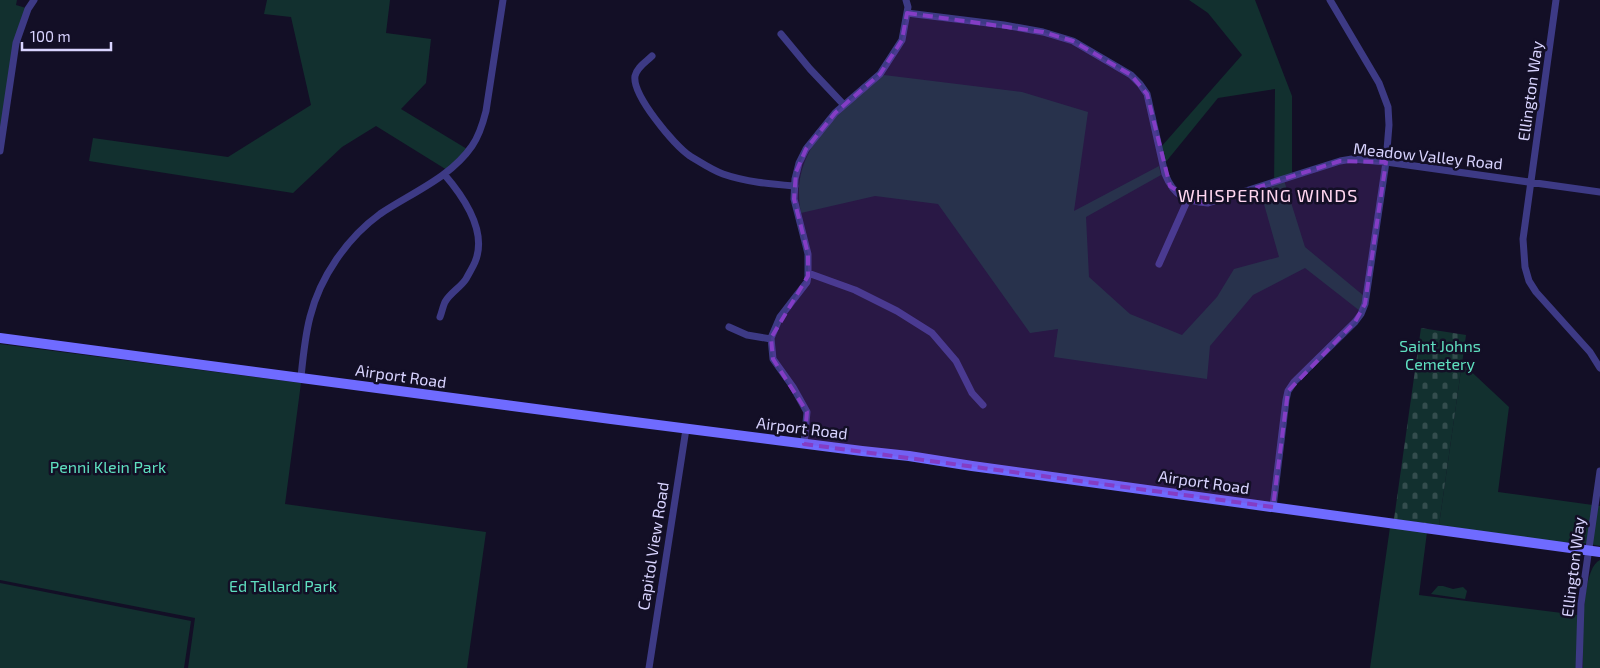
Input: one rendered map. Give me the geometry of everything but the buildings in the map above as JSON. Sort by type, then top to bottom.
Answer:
[{"type":"street","points":[[0,151],[16,43],[28,9],[34,0]]},
{"type":"street","points":[[301,377],[309,318],[321,288],[347,245],[362,229],[380,215],[444,174],[463,158],[473,145],[486,111],[503,0]]},
{"type":"street","points":[[804,444],[808,412],[773,359],[771,339],[780,317],[807,282],[808,254],[794,199],[796,172],[806,149],[835,113],[880,74],[902,40],[908,7],[906,0]]},
{"type":"street","points":[[1273,507],[1288,391],[1294,382],[1355,322],[1365,304],[1386,162],[1389,125],[1388,107],[1384,93],[1330,0]]},
{"type":"street","name":"Ellington Way","points":[[1556,0],[1523,239],[1525,267],[1536,292],[1590,352],[1600,368]]},
{"type":"street","points":[[906,13],[1004,25],[1043,32],[1073,41],[1131,75],[1146,94],[1165,174],[1170,186],[1188,199],[1159,264]]},
{"type":"street","points":[[781,34],[810,69],[844,105]]},
{"type":"street","points":[[652,56],[638,69],[635,76],[635,87],[654,119],[689,155],[722,174],[745,180],[795,186]]},
{"type":"street","name":"Meadow Valley Road","points":[[1188,199],[1208,203],[1340,161],[1352,159],[1386,162],[1600,192]]},
{"type":"street","points":[[440,317],[445,302],[465,281],[476,261],[478,244],[478,237],[471,214],[457,189],[444,174]]},
{"type":"street","points":[[808,273],[855,290],[897,311],[932,333],[956,361],[972,393],[983,405]]},
{"type":"street","points":[[729,327],[747,335],[771,339]]},
{"type":"street","name":"Airport Road","points":[[0,338],[686,429],[908,456],[1600,552]]},
{"type":"street","name":"Capitol View Road","points":[[649,668],[686,429]]},
{"type":"street","name":"Ellington Way","points":[[1579,668],[1581,604],[1600,471]]},
{"type":"highlighted area","points":[[907,13],[1043,32],[1073,41],[1131,75],[1147,94],[1170,186],[1193,201],[1208,203],[1340,161],[1386,162],[1365,304],[1355,322],[1288,391],[1273,507],[804,444],[807,412],[773,359],[771,338],[808,276],[808,254],[794,199],[796,172],[806,149],[835,113],[880,74],[902,40]]},
{"type":"green space","points":[[0,0],[17,0],[16,5],[26,8],[0,141]]},
{"type":"green space","points":[[267,0],[390,0],[386,33],[431,39],[426,83],[401,109],[467,149],[447,170],[376,126],[342,147],[293,193],[89,161],[93,138],[228,157],[311,105],[291,17],[264,14]]},
{"type":"green space","points":[[1189,0],[1255,0],[1292,96],[1292,174],[1283,177],[1305,247],[1364,296],[1360,311],[1305,268],[1253,295],[1210,346],[1207,379],[1054,357],[1058,329],[1030,333],[938,204],[875,196],[801,213],[799,190],[802,169],[810,150],[835,118],[884,75],[1022,92],[1088,112],[1074,211],[1159,166],[1161,175],[1086,217],[1089,277],[1130,314],[1182,335],[1217,297],[1234,269],[1279,257],[1260,190],[1274,186],[1275,89],[1218,98],[1165,163],[1161,147],[1242,55],[1208,13]]},
{"type":"green space","name":"Saint Johns Cemetery","points":[[1421,328],[1466,335],[1439,525],[1394,519]]},
{"type":"green space","points":[[0,344],[301,383],[285,504],[486,532],[467,668],[188,668],[195,618],[0,580]]},
{"type":"green space","points":[[1462,363],[1509,407],[1498,492],[1600,506],[1600,546],[1577,542],[1554,542],[1439,525]]},
{"type":"green space","points":[[1390,527],[1427,532],[1419,595],[1578,615],[1576,668],[1370,668]]},
{"type":"green space","points":[[1600,560],[1600,668],[1583,668],[1583,627],[1586,593],[1594,566]]},
{"type":"green space","points":[[0,583],[191,621],[184,668],[0,668]]},
{"type":"green space","points":[[1438,586],[1453,589],[1463,587],[1467,591],[1465,599],[1431,594]]},
{"type":"district","name":"WHISPERING WINDS","points":[[1268,196]]},
{"type":"park label","name":"Penni Klein Park","points":[[108,467]]},
{"type":"park label","name":"Ed Tallard Park","points":[[283,586]]}]
